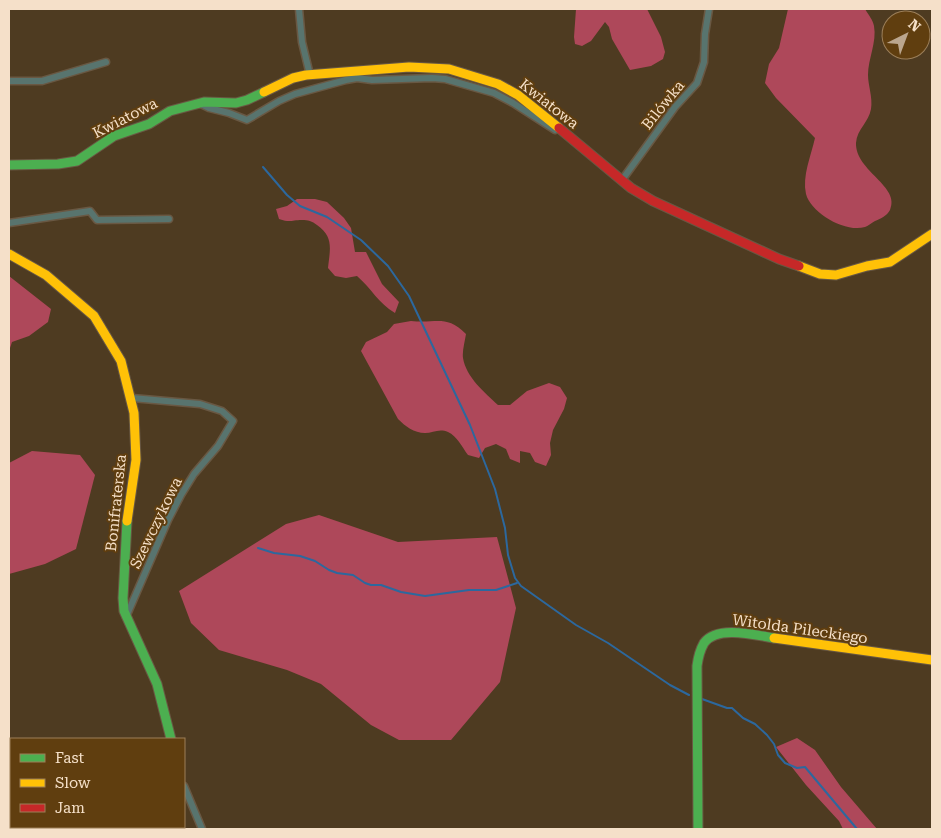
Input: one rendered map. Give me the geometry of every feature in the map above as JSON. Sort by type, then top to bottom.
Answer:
[{"type":"street","points":[[299,9],[302,42],[310,74]]},
{"type":"street","name":"Bilówka","points":[[622,180],[675,107],[697,83],[704,62],[705,34],[709,9]]},
{"type":"street","points":[[9,81],[42,81],[106,62]]},
{"type":"street","name":"Kwiatowa","points":[[9,165],[58,164],[77,161],[114,136],[149,124],[170,111],[199,103],[236,103],[247,100],[293,78],[310,74],[409,67],[449,69],[498,84],[518,95],[622,180],[652,201],[778,259],[820,274],[836,275],[890,262],[932,234]]},
{"type":"street","points":[[199,103],[248,120],[295,94],[346,80],[357,78],[372,80],[445,79],[497,95],[548,126],[570,142],[581,146]]},
{"type":"street","points":[[9,223],[90,211],[97,220],[169,218]]},
{"type":"street","name":"Bonifraterska","points":[[9,254],[46,275],[94,316],[121,361],[132,398],[136,460],[126,527],[124,611],[156,684],[171,738]]},
{"type":"street","name":"Szewczykowa","points":[[126,617],[168,520],[181,496],[194,474],[218,446],[234,421],[222,411],[200,404],[132,398]]},
{"type":"street","name":"Witolda Pileckiego","points":[[698,829],[697,666],[701,647],[710,637],[721,633],[738,633],[932,660]]},
{"type":"street","points":[[185,788],[202,829]]},
{"type":"shaded area","points":[[576,9],[647,9],[661,37],[665,52],[663,59],[651,66],[630,70],[612,39],[609,27],[605,22],[591,41],[582,46],[575,44]]},
{"type":"shaded area","points":[[788,9],[865,9],[872,19],[875,32],[868,75],[871,109],[858,134],[856,143],[862,162],[884,186],[892,201],[887,214],[865,227],[848,227],[830,220],[809,201],[806,194],[805,180],[815,138],[776,98],[765,83],[769,64],[779,48]]},
{"type":"shaded area","points":[[297,199],[315,199],[327,202],[344,218],[351,228],[355,252],[366,252],[382,284],[399,302],[395,313],[384,305],[357,276],[346,278],[335,276],[328,268],[330,244],[326,234],[317,225],[306,220],[289,221],[279,219],[276,209],[287,206]]},
{"type":"shaded area","points":[[9,276],[51,309],[48,322],[29,336],[12,342],[9,351]]},
{"type":"shaded area","points":[[411,321],[446,322],[459,328],[466,334],[463,358],[468,372],[498,405],[510,405],[527,391],[549,383],[560,387],[567,398],[564,409],[553,430],[550,443],[551,455],[546,466],[535,462],[530,453],[520,451],[520,463],[510,459],[506,449],[496,444],[485,448],[479,458],[468,455],[457,439],[448,432],[442,430],[425,433],[417,432],[407,427],[398,419],[361,351],[366,342],[387,332],[394,324]]},
{"type":"shaded area","points":[[32,451],[80,455],[95,475],[76,549],[45,564],[9,574],[9,463]]},
{"type":"shaded area","points":[[319,515],[398,542],[497,537],[516,608],[500,682],[451,740],[399,740],[371,725],[321,684],[287,670],[219,650],[191,623],[179,591],[286,524]]},
{"type":"shaded area","points":[[797,738],[815,750],[841,787],[877,829],[843,829],[839,821],[806,785],[776,747]]},
{"type":"waterway","points":[[263,167],[287,195],[300,206],[327,217],[361,240],[388,266],[409,296],[470,425],[495,489],[505,528],[508,555],[515,578],[521,586],[576,625],[608,643],[670,685],[689,695]]},
{"type":"waterway","points":[[258,548],[274,553],[300,556],[315,561],[337,573],[353,575],[371,585],[381,585],[401,592],[425,596],[469,590],[496,590],[517,583]]},
{"type":"waterway","points":[[702,699],[732,708],[743,718],[755,724],[774,744],[778,755],[785,763],[797,768],[805,767],[857,829]]},
{"type":"traffic: fast","points":[[9,165],[58,164],[77,161],[114,136],[149,124],[170,111],[204,102],[236,103],[264,92]]},
{"type":"traffic: fast","points":[[127,521],[124,611],[157,684],[171,738]]},
{"type":"traffic: fast","points":[[698,829],[697,666],[701,648],[710,637],[718,634],[737,633],[774,638]]},
{"type":"traffic: slow","points":[[264,92],[293,78],[306,75],[409,67],[449,69],[498,84],[518,95],[559,128]]},
{"type":"traffic: slow","points":[[799,266],[820,274],[836,275],[890,262],[932,234]]},
{"type":"traffic: slow","points":[[9,254],[46,275],[94,316],[121,361],[134,413],[136,460],[127,521]]},
{"type":"traffic: slow","points":[[774,638],[932,660]]},
{"type":"traffic: jam","points":[[559,128],[631,188],[653,201],[779,259],[799,266]]}]
